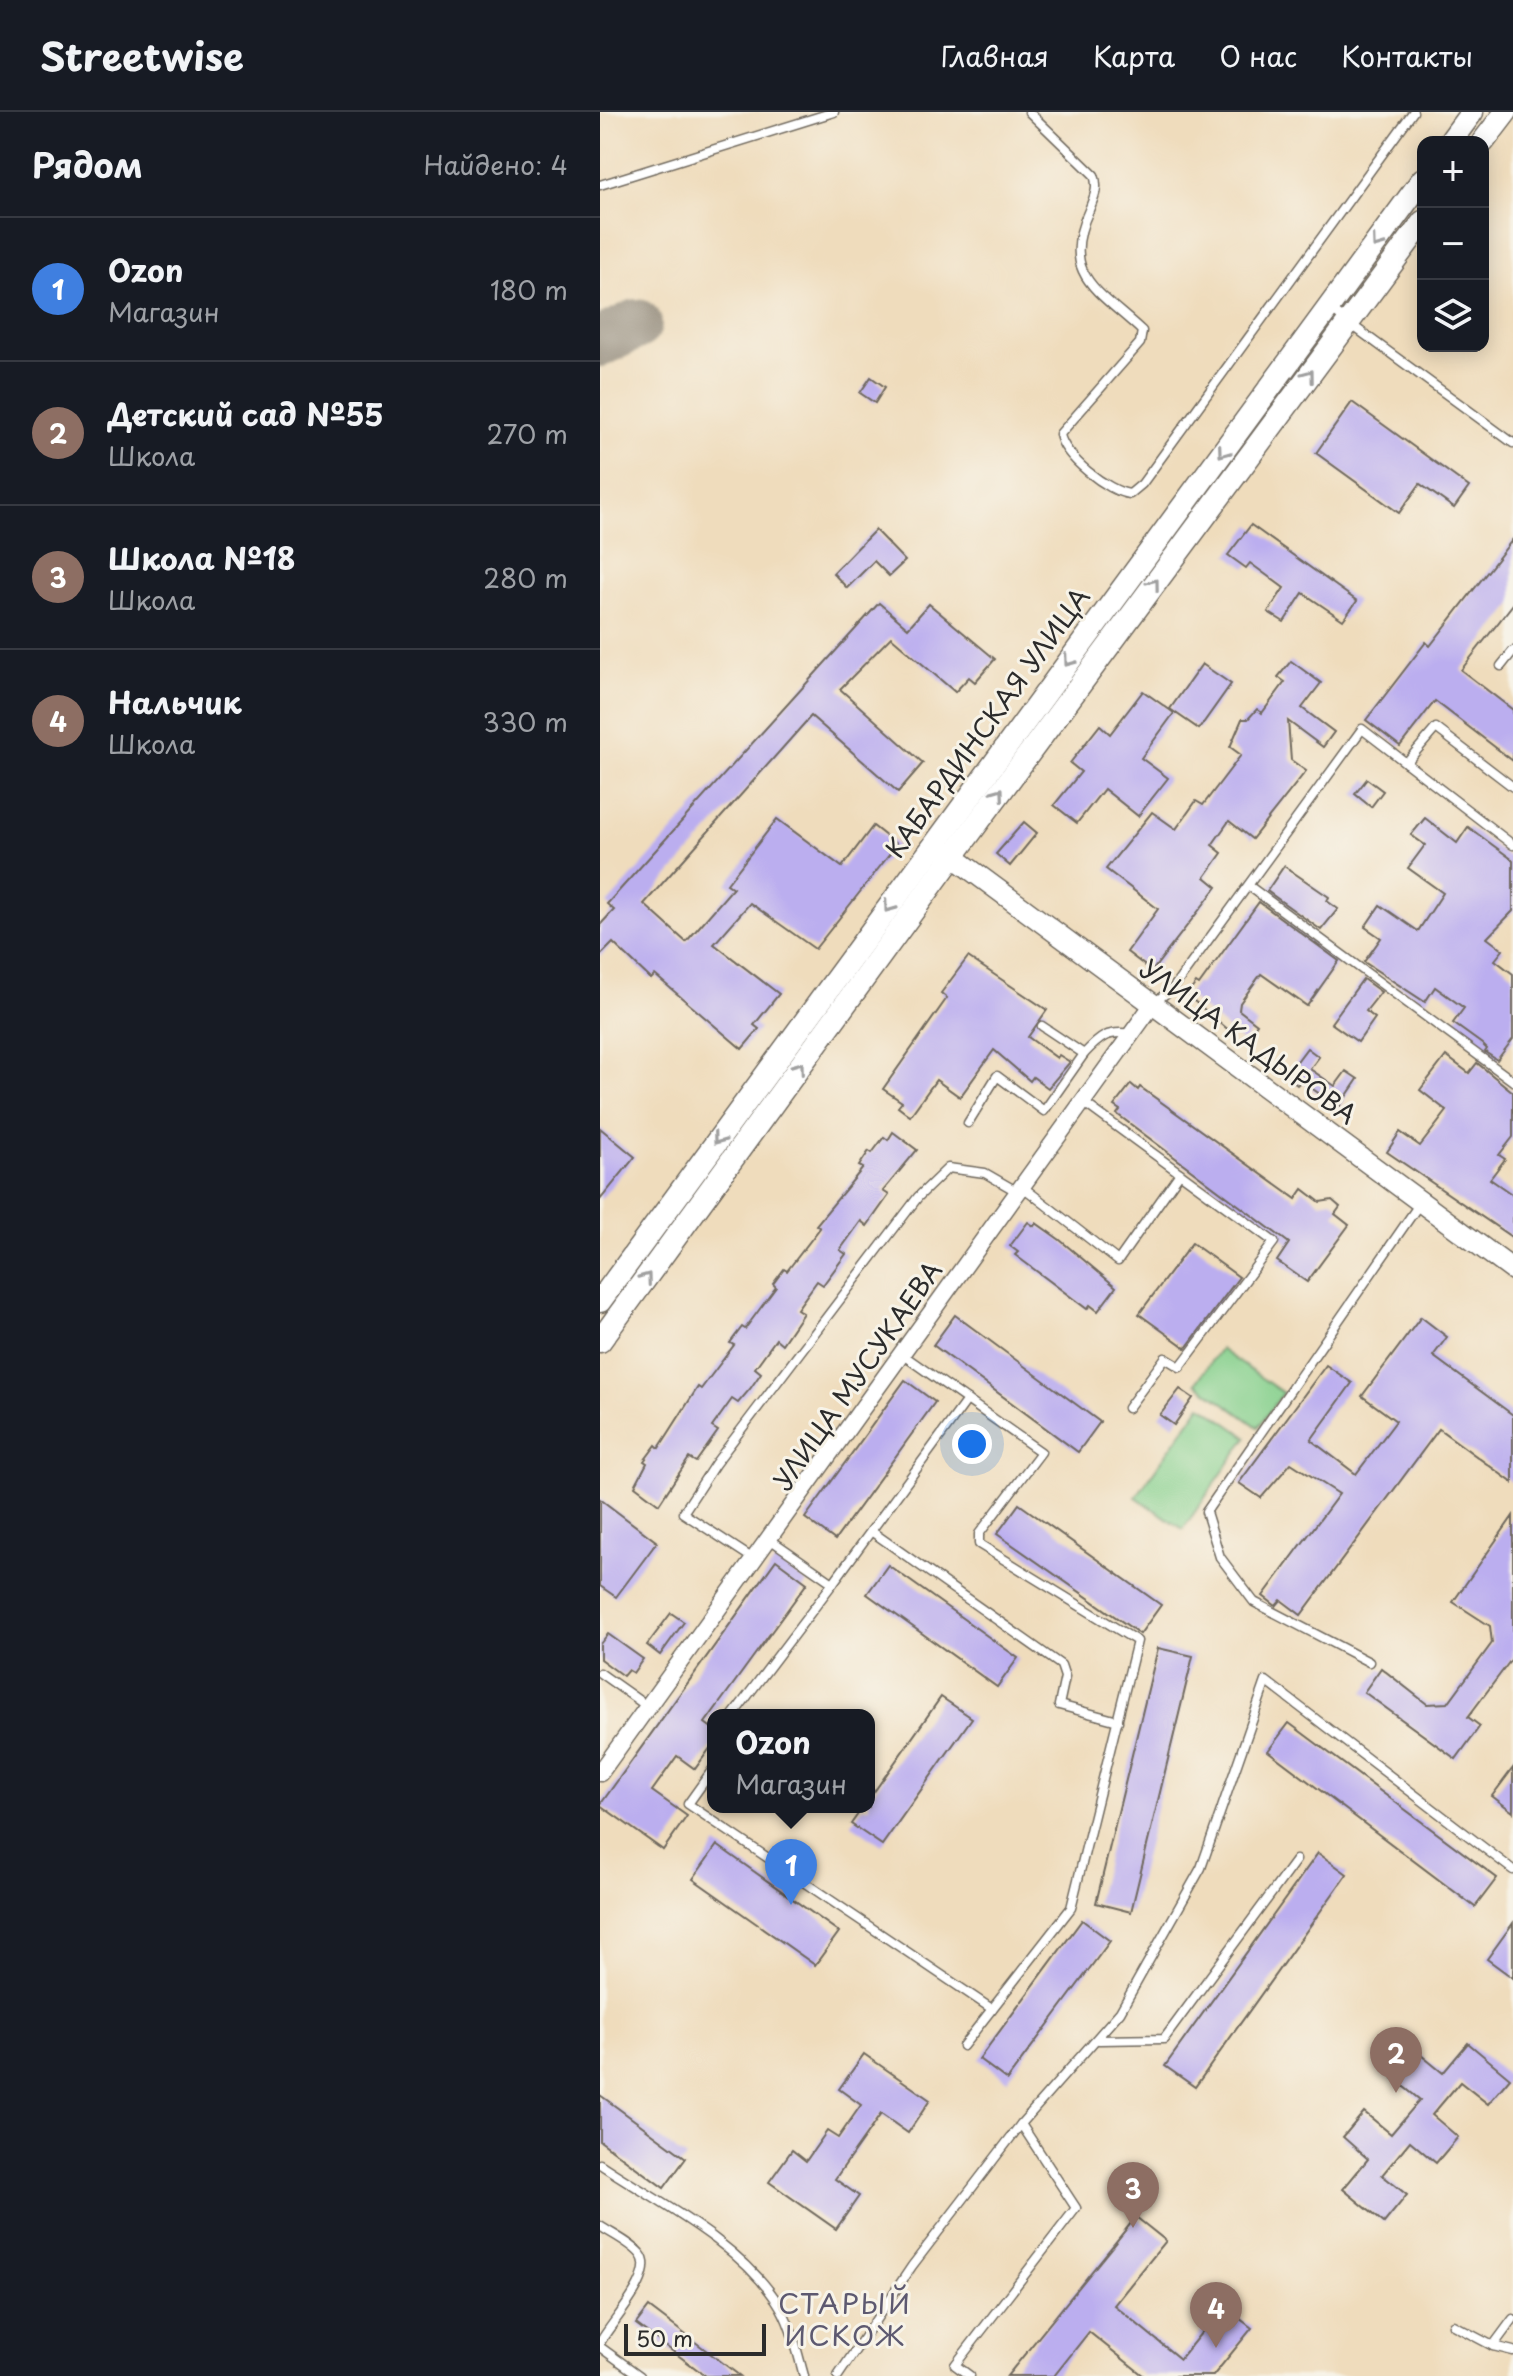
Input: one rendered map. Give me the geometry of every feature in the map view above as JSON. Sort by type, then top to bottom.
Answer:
[{"type":"main road","points":[[1454,136],[1472,112]]},
{"type":"main road","points":[[1488,136],[1506,112]]},
{"type":"main road","name":"КАБАРДИНСКАЯ УЛИЦА","points":[[600,1301],[944,850],[1339,315],[1417,189]]},
{"type":"main road","name":"КАБАРДИНСКАЯ УЛИЦА","points":[[1339,315],[1417,229]]},
{"type":"main road","name":"КАБАРДИНСКАЯ УЛИЦА","points":[[600,1341],[944,850]]},
{"type":"street","name":"УЛИЦА КАДЫРОВА","points":[[944,850],[1513,1270]]},
{"type":"street","name":"УЛИЦА МУСУКАЕВА","points":[[600,1773],[771,1540],[1153,1004]]},
{"type":"lane","points":[[600,185],[834,112]]},
{"type":"lane","points":[[1029,112],[1094,175],[1097,188],[1082,225],[1077,250],[1078,267],[1142,331],[1140,343],[1060,434],[1064,447],[1108,488],[1130,494],[1142,484],[1413,112]]},
{"type":"lane","points":[[1339,315],[1513,443]]},
{"type":"lane","points":[[1501,666],[1513,651]]},
{"type":"lane","points":[[1406,763],[1436,728],[1513,787]]},
{"type":"lane","points":[[1153,1004],[1174,987],[1362,729],[1513,845]]},
{"type":"lane","points":[[1249,886],[1513,1081]]},
{"type":"lane","points":[[1042,1026],[1084,1054]]},
{"type":"lane","points":[[968,1123],[997,1076],[1044,1111],[1084,1054],[1101,1036],[1116,1032],[1131,1034]]},
{"type":"lane","points":[[1083,1102],[1274,1242],[1180,1367],[1165,1358],[1128,1408]]},
{"type":"lane","points":[[756,1560],[683,1513],[715,1464],[918,1197],[948,1168],[985,1173],[1021,1190],[1118,1261],[1180,1173]]},
{"type":"lane","points":[[1369,1662],[1254,1602],[1220,1557],[1206,1512],[1421,1202]]},
{"type":"lane","points":[[903,1355],[1041,1452],[979,1534],[979,1544],[1137,1641],[1071,1908],[963,2046]]},
{"type":"lane","points":[[738,1709],[967,1400]]},
{"type":"lane","points":[[871,1531],[1061,1665],[1065,1677],[1059,1705],[1118,1721]]},
{"type":"lane","points":[[771,1540],[833,1583]]},
{"type":"lane","points":[[600,1673],[649,1707]]},
{"type":"lane","points":[[838,2376],[912,2266],[1021,2124],[1099,2040],[1120,2012],[1201,1868],[1266,1681],[1513,1870]]},
{"type":"lane","points":[[707,1777],[688,1804],[992,2009]]},
{"type":"lane","points":[[1099,2040],[1164,2039],[1296,1860]]},
{"type":"lane","points":[[970,2376],[955,2365],[1076,2208],[1021,2124]]},
{"type":"lane","points":[[600,2164],[718,2242],[749,2267],[778,2302],[804,2376]]},
{"type":"lane","points":[[600,2226],[642,2255],[645,2266],[634,2292],[600,2345],[640,2376]]},
{"type":"lane","points":[[1493,2346],[1513,2319]]},
{"type":"lane","points":[[1453,2325],[1493,2346],[1513,2351]]},
{"type":"green space","points":[[1220,1349],[1283,1393],[1258,1427],[1196,1383]]},
{"type":"green space","points":[[1201,1405],[1247,1437],[1183,1529],[1136,1497]]},
{"type":"building","points":[[871,377],[885,387],[875,403],[860,393]]},
{"type":"building","points":[[1352,402],[1469,487],[1454,508],[1420,484],[1399,513],[1316,453]]},
{"type":"building","points":[[1251,525],[1357,601],[1343,620],[1303,593],[1284,622],[1268,612],[1284,588],[1250,563],[1246,568],[1228,555]]},
{"type":"building","points":[[875,530],[905,561],[889,576],[874,561],[847,588],[833,573]]},
{"type":"building","points":[[1513,539],[1513,604],[1461,670],[1513,710],[1513,761],[1435,701],[1400,746],[1366,720],[1426,642],[1430,646]]},
{"type":"building","points":[[879,603],[908,628],[929,604],[995,659],[975,682],[969,677],[955,692],[891,637],[840,689],[923,763],[898,792],[811,716],[644,904],[686,942],[733,888],[727,884],[777,819],[842,867],[873,826],[897,845],[815,949],[750,903],[714,944],[779,994],[754,1025],[759,1029],[742,1049],[655,975],[651,979],[613,943],[600,956],[600,925],[614,910],[607,904]]},
{"type":"building","points":[[1291,661],[1321,683],[1302,708],[1334,732],[1323,747],[1288,721],[1291,760],[1306,771],[1252,839],[1229,821],[1212,845],[1222,853],[1205,877],[1217,887],[1152,971],[1127,952],[1158,909],[1106,869],[1152,812],[1176,829],[1196,801],[1203,805],[1241,755],[1230,747],[1242,719],[1248,719],[1257,709],[1262,713],[1285,682],[1278,677]]},
{"type":"building","points":[[1202,664],[1231,684],[1199,729],[1170,709]]},
{"type":"building","points":[[1143,691],[1174,713],[1141,758],[1168,778],[1138,816],[1104,789],[1077,823],[1054,805],[1081,772],[1070,763],[1100,725],[1110,734]]},
{"type":"building","points":[[1367,779],[1383,791],[1371,807],[1355,794]]},
{"type":"building","points":[[1425,818],[1457,843],[1468,827],[1513,860],[1513,911],[1487,938],[1503,950],[1495,960],[1513,974],[1513,1039],[1497,1060],[1485,1052],[1487,1049],[1482,1044],[1453,1023],[1464,1008],[1435,987],[1425,1002],[1364,962],[1381,938],[1365,927],[1380,905],[1418,931],[1443,893],[1408,868],[1425,845],[1411,835]]},
{"type":"building","points":[[1024,822],[1037,833],[1010,866],[996,854]]},
{"type":"building","points":[[1284,866],[1329,897],[1327,901],[1338,909],[1321,930],[1267,891]]},
{"type":"building","points":[[1259,902],[1339,961],[1307,1006],[1261,974],[1240,1003],[1239,1010],[1257,1024],[1243,1042],[1187,995],[1196,983],[1199,985]]},
{"type":"building","points":[[968,957],[1047,1010],[1028,1037],[1057,1058],[1059,1055],[1070,1062],[1048,1088],[1033,1077],[1030,1081],[994,1050],[960,1097],[936,1080],[910,1116],[898,1107],[902,1102],[883,1089],[947,998],[941,993]]},
{"type":"building","points":[[1363,979],[1381,992],[1366,1011],[1375,1018],[1358,1042],[1331,1023]]},
{"type":"building","points":[[1307,1048],[1319,1057],[1310,1069],[1335,1086],[1346,1071],[1358,1079],[1339,1107],[1301,1081],[1297,1085],[1286,1076]]},
{"type":"building","points":[[1446,1056],[1469,1073],[1477,1063],[1513,1092],[1513,1137],[1499,1155],[1505,1159],[1490,1179],[1513,1195],[1513,1238],[1387,1152],[1400,1132],[1420,1146],[1447,1111],[1420,1090]]},
{"type":"building","points":[[1131,1084],[1138,1090],[1140,1087],[1296,1199],[1303,1189],[1320,1202],[1332,1200],[1340,1207],[1335,1214],[1349,1225],[1307,1282],[1277,1261],[1289,1243],[1117,1114],[1120,1110],[1114,1106]]},
{"type":"building","points":[[600,1128],[635,1157],[600,1200]]},
{"type":"building","points":[[893,1132],[917,1150],[883,1191],[889,1195],[867,1226],[861,1221],[840,1250],[846,1254],[823,1285],[817,1281],[797,1309],[803,1313],[782,1344],[776,1339],[755,1368],[761,1373],[750,1389],[738,1403],[732,1399],[712,1427],[718,1431],[696,1462],[689,1458],[659,1504],[635,1486],[647,1463],[644,1461],[656,1445],[659,1448],[698,1387],[701,1389],[734,1345],[730,1343],[742,1327],[745,1329],[776,1287],[773,1284],[820,1228],[816,1225],[863,1168],[859,1166],[869,1151],[872,1153],[884,1137],[888,1140]]},
{"type":"building","points":[[1028,1222],[1034,1226],[1036,1223],[1060,1240],[1116,1287],[1098,1311],[1090,1305],[1087,1309],[1015,1255],[1018,1252],[1010,1246]]},
{"type":"building","points":[[1192,1243],[1239,1277],[1186,1348],[1139,1314]]},
{"type":"building","points":[[955,1315],[1100,1422],[1078,1452],[933,1345]]},
{"type":"building","points":[[1421,1317],[1447,1337],[1433,1356],[1513,1415],[1513,1483],[1439,1429],[1301,1615],[1281,1600],[1276,1606],[1263,1596],[1339,1494],[1291,1463],[1261,1498],[1239,1483],[1326,1365],[1352,1383],[1311,1440],[1356,1474],[1396,1421],[1362,1396]]},
{"type":"building","points":[[905,1380],[935,1402],[835,1540],[805,1518]]},
{"type":"building","points":[[1180,1389],[1193,1398],[1174,1425],[1160,1415]]},
{"type":"building","points":[[600,1499],[657,1542],[616,1597],[600,1586]]},
{"type":"building","points":[[1019,1504],[1161,1605],[1140,1634],[997,1534]]},
{"type":"building","points":[[1513,1516],[1513,1657],[1468,1717],[1480,1726],[1456,1759],[1364,1692],[1381,1668],[1427,1704],[1448,1703],[1492,1643],[1490,1626],[1453,1602]]},
{"type":"building","points":[[776,1560],[807,1583],[715,1709],[707,1709],[707,1752],[695,1769],[677,1756],[652,1791],[687,1816],[663,1850],[600,1805]]},
{"type":"building","points":[[888,1565],[1018,1658],[997,1687],[867,1594]]},
{"type":"building","points":[[671,1613],[684,1622],[660,1655],[647,1645]]},
{"type":"building","points":[[608,1634],[643,1659],[633,1673],[628,1670],[623,1676],[600,1659],[600,1644]]},
{"type":"building","points":[[1158,1648],[1193,1656],[1131,1912],[1096,1903]]},
{"type":"building","points":[[941,1697],[972,1718],[882,1845],[851,1824],[859,1813],[875,1813],[875,1790]]},
{"type":"building","points":[[1289,1723],[1497,1878],[1475,1907],[1268,1751]]},
{"type":"building","points":[[1513,1768],[1513,1812],[1492,1796]]},
{"type":"building","points":[[717,1845],[839,1932],[815,1965],[693,1879]]},
{"type":"building","points":[[1318,1853],[1347,1874],[1195,2087],[1165,2066]]},
{"type":"building","points":[[1082,1920],[1110,1941],[1007,2080],[979,2059]]},
{"type":"building","points":[[1513,1923],[1513,1978],[1487,1959]]},
{"type":"building","points":[[1468,2043],[1510,2078],[1488,2104],[1460,2082],[1432,2115],[1458,2137],[1436,2163],[1410,2141],[1382,2175],[1407,2195],[1384,2223],[1343,2189],[1368,2159],[1343,2137],[1364,2112],[1391,2134],[1420,2100],[1393,2078],[1416,2051],[1443,2073]]},
{"type":"building","points":[[864,2054],[930,2100],[908,2133],[881,2114],[835,2179],[859,2196],[836,2229],[769,2182],[792,2150],[806,2161],[827,2131],[838,2138],[861,2105],[839,2089]]},
{"type":"building","points":[[600,2095],[686,2158],[664,2188],[600,2141]]},
{"type":"building","points":[[1136,2217],[1166,2241],[1114,2305],[1180,2359],[1223,2306],[1252,2328],[1213,2376],[1144,2376],[1089,2332],[1054,2376],[1007,2376]]},
{"type":"building","points":[[649,2307],[740,2376],[706,2376],[636,2324]]},
{"type":"taxiway","points":[[600,342],[637,324]]},
{"type":"place","name":"Ozon","points":[[791,1905]]},
{"type":"place","name":"Детский сад №55","points":[[1396,2093]]},
{"type":"place","name":"Школа №18","points":[[1133,2228]]},
{"type":"place","name":"Нальчик","points":[[1216,2348]]},
{"type":"district","name":"СТАРЫЙ ИСКОЖ","points":[[845,2320]]}]
